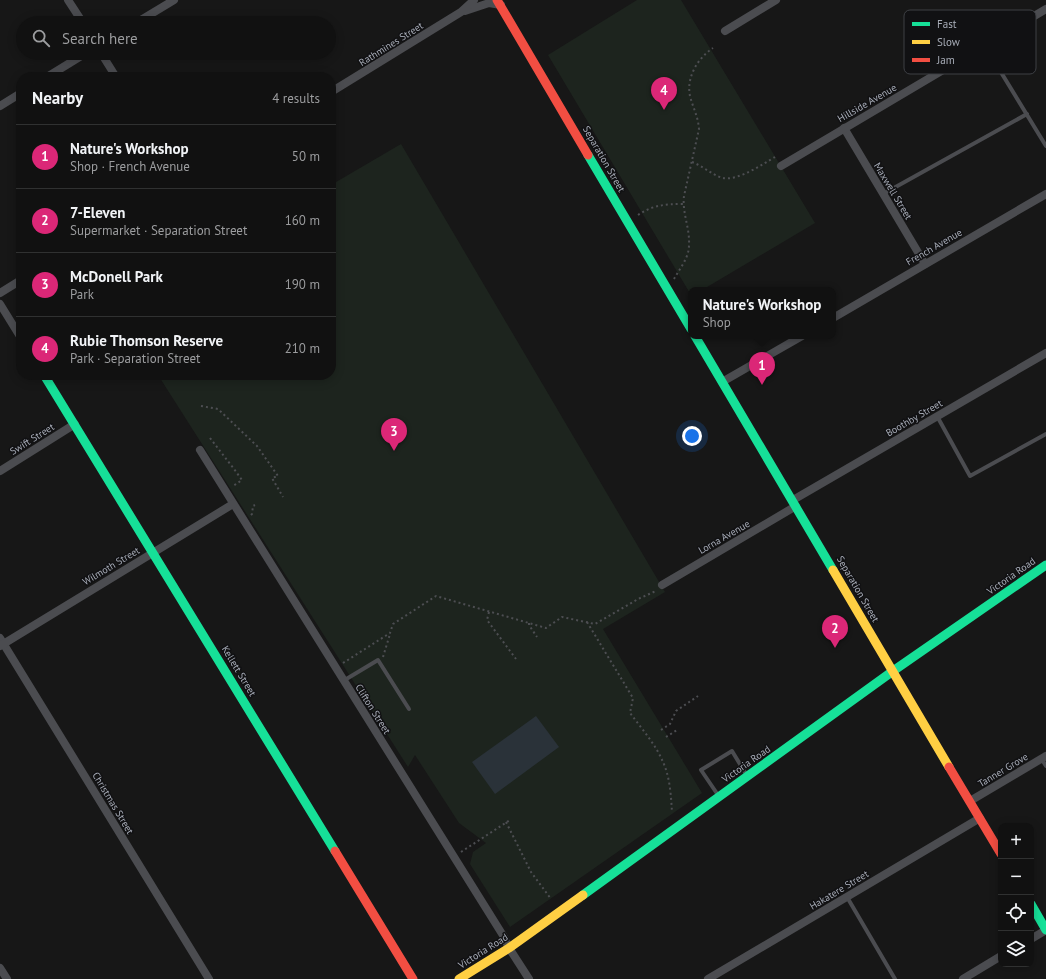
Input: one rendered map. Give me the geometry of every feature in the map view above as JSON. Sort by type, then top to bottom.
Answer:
[{"type":"street","points":[[68,0],[78,16]]},
{"type":"street","points":[[148,16],[174,0]]},
{"type":"street","name":"Rathmines Street","points":[[336,89],[461,12],[474,0]]},
{"type":"street","points":[[725,31],[776,0]]},
{"type":"street","name":"Rathmines Street","points":[[461,12],[489,3],[499,3]]},
{"type":"street","name":"Separation Street","points":[[499,3],[688,324]]},
{"type":"street","name":"Hillside Avenue","points":[[1036,16],[1046,10]]},
{"type":"street","points":[[55,72],[75,60]]},
{"type":"street","points":[[106,60],[113,72]]},
{"type":"street","name":"Hillside Avenue","points":[[781,166],[937,74]]},
{"type":"street","points":[[0,106],[16,96]]},
{"type":"street","name":"Maxwell Street","points":[[844,128],[925,264]]},
{"type":"street","name":"French Avenue","points":[[836,316],[1046,194]]},
{"type":"street","points":[[0,293],[16,283]]},
{"type":"street","points":[[0,304],[16,330]]},
{"type":"street","name":"Separation Street","points":[[697,339],[998,849]]},
{"type":"street","points":[[722,382],[797,339]]},
{"type":"street","name":"Boothby Street","points":[[795,503],[937,416],[1046,353]]},
{"type":"street","name":"Kellett Street","points":[[47,380],[154,552],[413,979]]},
{"type":"street","name":"Swift Street","points":[[0,472],[75,424]]},
{"type":"street","name":"Clifton Street","points":[[200,450],[529,979]]},
{"type":"street","name":"Lorna Avenue","points":[[662,585],[795,503]]},
{"type":"street","name":"Wilmoth Street","points":[[1,642],[233,504]]},
{"type":"street","name":"Victoria Road","points":[[459,979],[509,948],[893,671],[1046,565]]},
{"type":"street","name":"Christmas Street","points":[[1,642],[209,979]]},
{"type":"street","name":"Tanner Grove","points":[[970,801],[1044,757]]},
{"type":"street","name":"Hakatere Street","points":[[708,979],[980,818]]},
{"type":"street","points":[[1034,909],[1046,930],[1034,937]]},
{"type":"street","points":[[963,979],[998,958]]},
{"type":"street","points":[[0,968],[7,979]]},
{"type":"lane","points":[[1002,74],[1046,146]]},
{"type":"lane","points":[[883,194],[1027,114]]},
{"type":"lane","points":[[937,416],[970,476],[1046,434]]},
{"type":"lane","points":[[343,681],[378,660],[409,709]]},
{"type":"lane","points":[[719,796],[701,770],[732,751],[747,776]]},
{"type":"lane","points":[[1044,757],[1046,766]]},
{"type":"lane","points":[[847,897],[895,979]]},
{"type":"path","points":[[674,279],[686,258],[690,246],[683,204],[688,174],[699,129],[698,118],[690,96],[689,84],[697,64],[705,54],[713,48]]},
{"type":"path","points":[[692,162],[724,178],[737,176],[748,172],[775,157]]},
{"type":"path","points":[[638,215],[649,208],[657,206],[683,204]]},
{"type":"path","points":[[201,406],[218,409],[257,446],[278,476],[272,478],[284,497]]},
{"type":"path","points":[[210,438],[242,480],[226,490]]},
{"type":"path","points":[[381,665],[393,624],[436,596],[546,628],[562,617],[595,624],[638,599],[657,591],[662,585]]},
{"type":"path","points":[[489,611],[487,620],[516,659]]},
{"type":"path","points":[[587,622],[633,698],[630,713],[648,737],[664,763],[671,793],[672,812]]},
{"type":"path","points":[[529,623],[537,637]]},
{"type":"path","points":[[335,668],[390,633]]},
{"type":"path","points":[[661,730],[670,724],[676,711],[698,696]]},
{"type":"path","points":[[666,737],[677,730]]},
{"type":"path","points":[[454,857],[510,820]]},
{"type":"path","points":[[506,822],[531,872],[551,899]]},
{"type":"shaded area","points":[[637,0],[681,0],[815,223],[707,287],[688,287],[688,290],[548,55]]},
{"type":"shaded area","points":[[401,144],[665,592],[603,629],[702,793],[510,927],[470,864],[473,852],[486,843],[459,823],[415,755],[408,767],[161,380],[336,380],[336,182]]},
{"type":"shaded area","points":[[536,716],[559,747],[495,794],[472,762]]},
{"type":"traffic: fast","points":[[588,155],[688,324]]},
{"type":"traffic: fast","points":[[697,339],[833,570]]},
{"type":"traffic: fast","points":[[47,380],[335,851]]},
{"type":"traffic: fast","points":[[583,895],[893,671],[1046,565]]},
{"type":"traffic: fast","points":[[1034,909],[1046,930]]},
{"type":"traffic: slow","points":[[833,570],[949,767]]},
{"type":"traffic: slow","points":[[459,979],[509,948],[583,895]]},
{"type":"traffic: jam","points":[[497,0],[588,155]]},
{"type":"traffic: jam","points":[[949,767],[998,849]]},
{"type":"traffic: jam","points":[[335,851],[413,979]]},
{"type":"place","name":"Rubie Thomson Reserve","points":[[664,110]]},
{"type":"place","name":"Nature's Workshop","points":[[762,385]]},
{"type":"place","name":"McDonell Park","points":[[394,451]]},
{"type":"place","name":"7-Eleven","points":[[835,648]]}]
